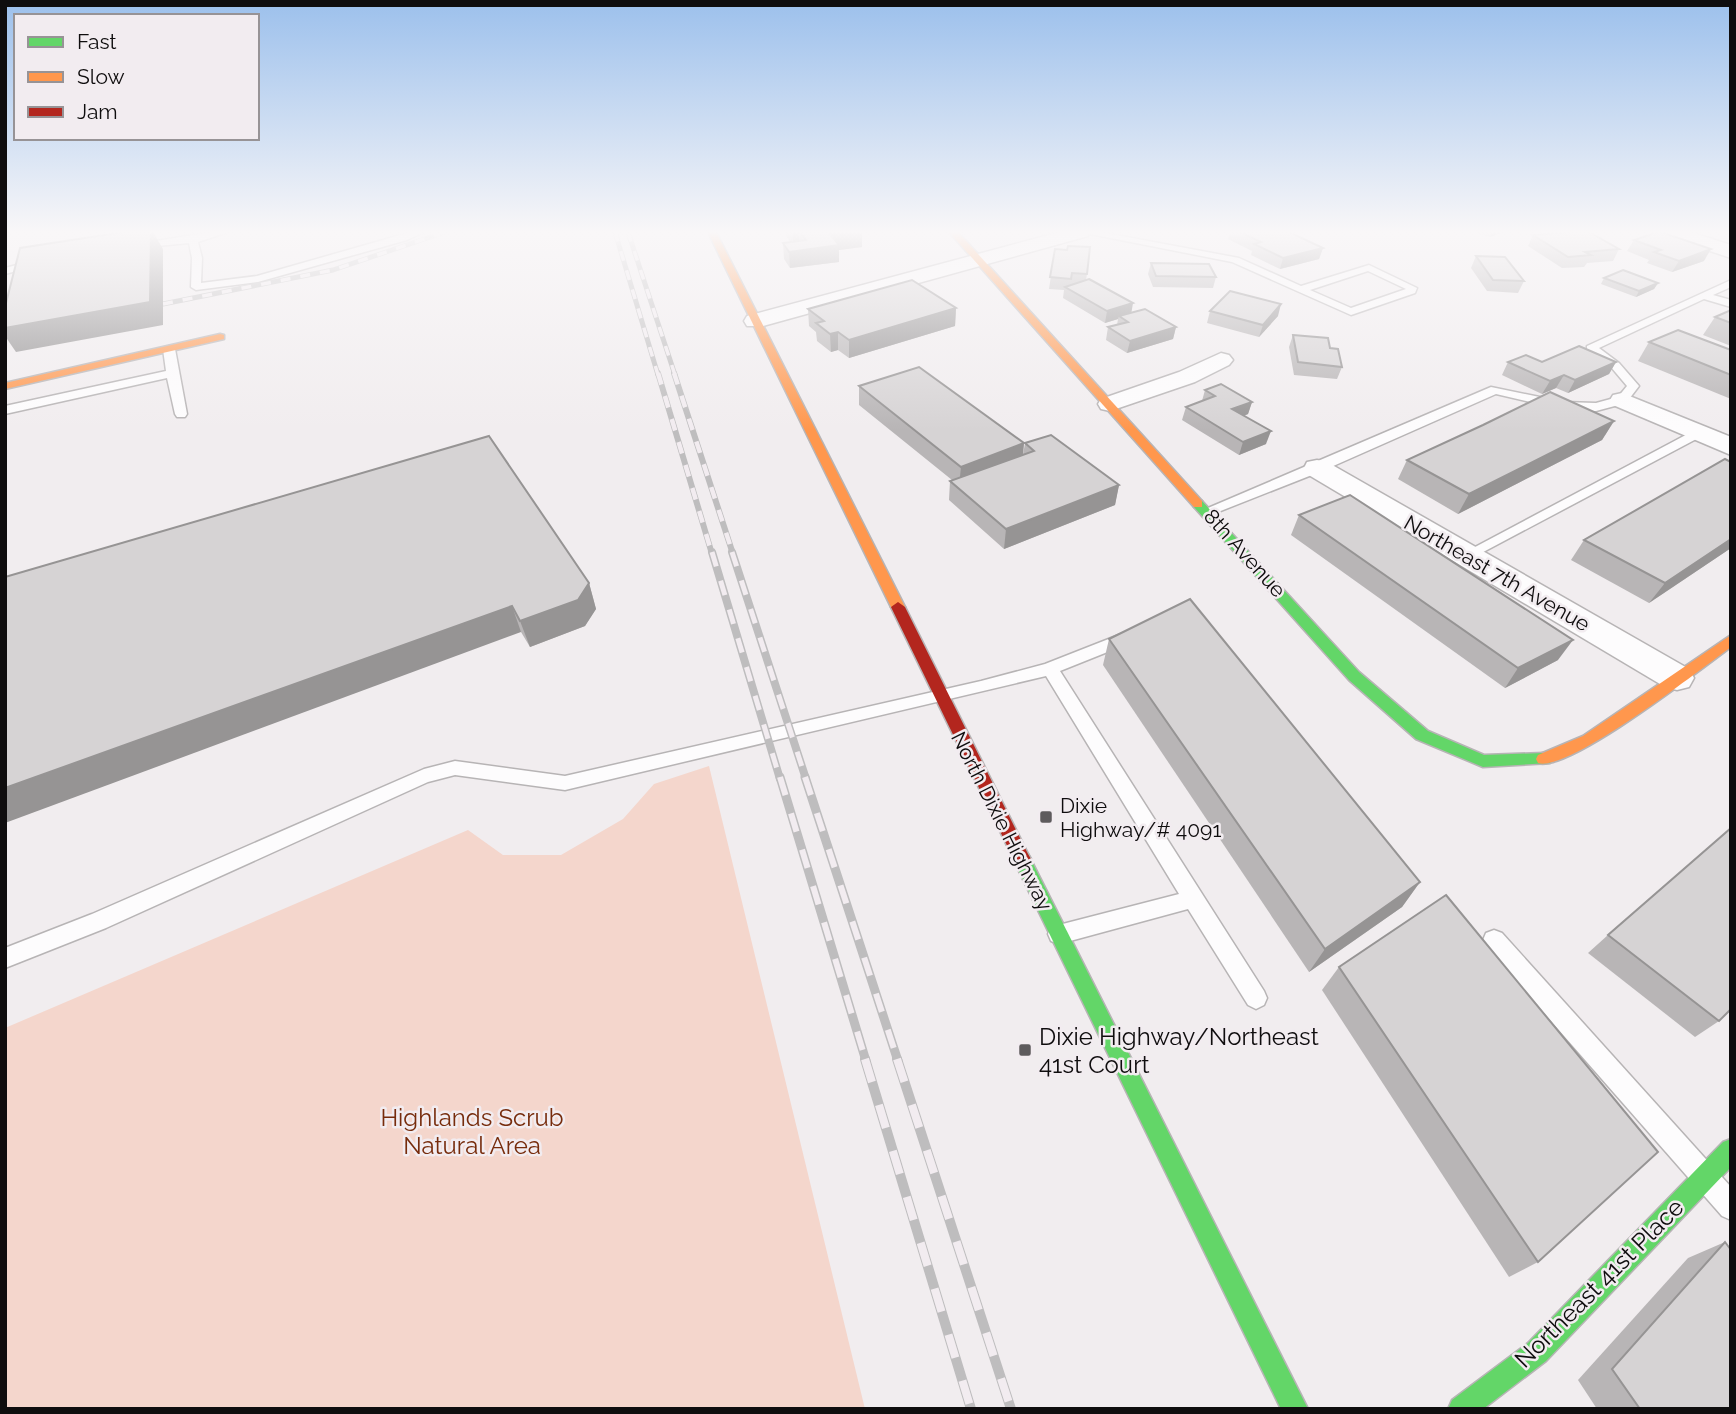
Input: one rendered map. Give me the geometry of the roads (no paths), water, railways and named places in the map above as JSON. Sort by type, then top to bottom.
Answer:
[{"type":"street","name":"North Dixie Highway","points":[[744,298],[1295,1409]]},
{"type":"street","points":[[755,321],[840,298]]},
{"type":"street","name":"8th Avenue","points":[[1014,298],[1354,676],[1422,734],[1483,761],[1547,759],[1588,740],[1677,678]]},
{"type":"street","points":[[5,386],[220,337]]},
{"type":"street","points":[[1110,404],[1187,377],[1221,360]]},
{"type":"street","points":[[1622,400],[1731,447]]},
{"type":"street","name":"Northeast 7th Avenue","points":[[1317,468],[1677,678]]},
{"type":"street","points":[[1677,678],[1731,640]]},
{"type":"street","name":"Northeast 41st Place","points":[[1461,1409],[1537,1352],[1731,1150]]},
{"type":"lane","points":[[1321,298],[1351,312],[1391,298]]},
{"type":"lane","points":[[1208,511],[1317,468],[1494,390],[1564,406],[1597,407],[1622,400],[1633,386],[1615,365],[1591,348],[1698,298]]},
{"type":"lane","points":[[1713,298],[1731,304]]},
{"type":"lane","points":[[169,349],[181,414]]},
{"type":"lane","points":[[5,410],[172,373]]},
{"type":"lane","points":[[1466,555],[1697,433]]},
{"type":"lane","points":[[5,958],[99,921],[443,770],[455,768],[565,783],[1050,669],[1145,631]]},
{"type":"lane","points":[[1050,669],[1256,998]]},
{"type":"lane","points":[[1059,934],[1193,898]]},
{"type":"lane","points":[[1494,940],[1731,1207]]},
{"type":"railway","points":[[163,304],[193,298]]},
{"type":"railway","points":[[635,298],[658,375]]},
{"type":"railway","points":[[650,298],[675,375]]},
{"type":"railway","points":[[658,373],[712,554]]},
{"type":"railway","points":[[674,373],[733,554]]},
{"type":"railway","points":[[712,552],[780,779]]},
{"type":"railway","points":[[732,552],[806,779]]},
{"type":"railway","points":[[780,777],[866,1061]]},
{"type":"railway","points":[[805,777],[898,1061]]},
{"type":"railway","points":[[865,1059],[971,1409]]},
{"type":"railway","points":[[897,1059],[1011,1409]]},
{"type":"place","name":"Dixie Highway/# 4091","points":[[1046,817]]},
{"type":"place","name":"Dixie Highway/Northeast 41st Court","points":[[1025,1050]]},
{"type":"park label","name":"Highlands Scrub Natural Area","points":[[472,1131]]}]
